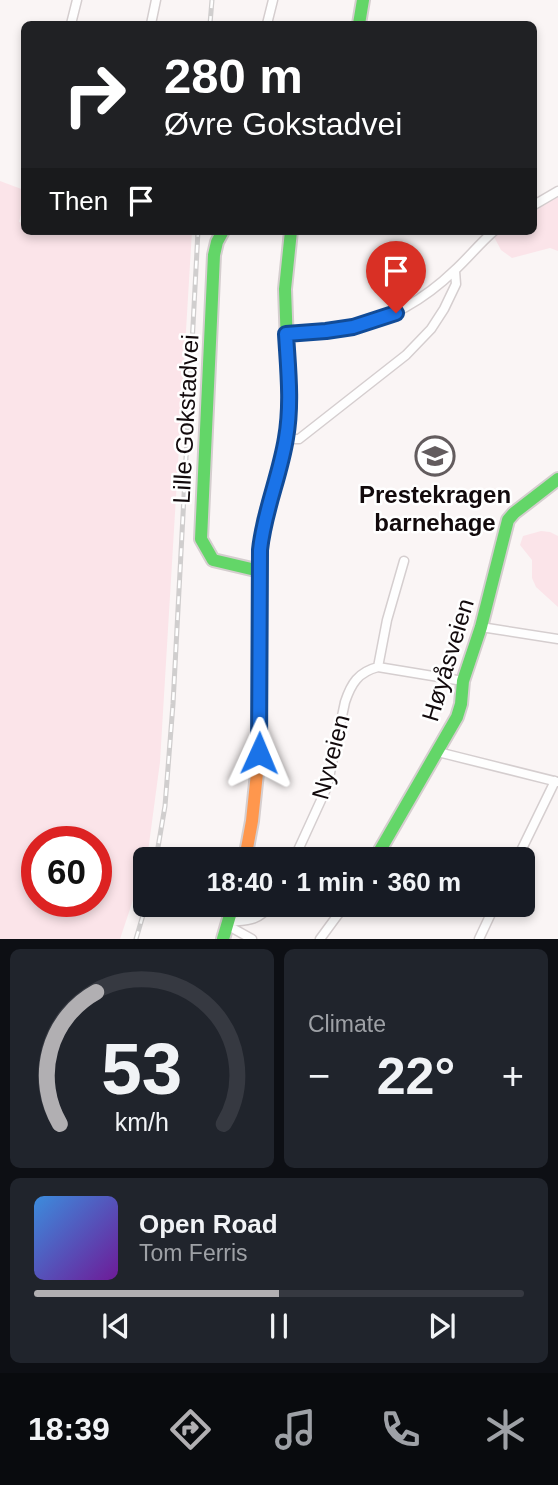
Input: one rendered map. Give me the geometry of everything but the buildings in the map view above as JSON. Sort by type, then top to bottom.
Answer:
[{"type":"street","points":[[72,21],[77,0]]},
{"type":"street","points":[[152,21],[156,0]]},
{"type":"street","points":[[268,21],[273,0]]},
{"type":"street","points":[[360,21],[363,0]]},
{"type":"street","points":[[537,203],[558,191]]},
{"type":"street","name":"Lille Gokstadvei","points":[[221,235],[214,255],[201,539],[213,560],[260,571]]},
{"type":"street","points":[[248,847],[255,811],[259,767],[260,550],[264,520],[286,439],[289,401],[286,280],[291,235]]},
{"type":"street","points":[[286,334],[353,327],[396,313],[455,271],[490,235]]},
{"type":"street","points":[[286,439],[299,439],[406,355],[431,329],[444,309],[456,284],[455,271]]},
{"type":"street","name":"Høyåsveien","points":[[382,847],[457,717],[463,681],[481,627],[508,520],[558,479]]},
{"type":"street","points":[[404,561],[387,620],[378,667],[463,681]]},
{"type":"street","points":[[481,627],[558,639]]},
{"type":"street","name":"Nyveien","points":[[300,847],[327,787],[353,682],[363,672],[378,667]]},
{"type":"street","points":[[438,752],[556,781],[523,847]]},
{"type":"street","points":[[223,939],[229,917]]},
{"type":"street","points":[[228,922],[258,917]]},
{"type":"street","points":[[320,939],[336,917]]},
{"type":"street","points":[[479,939],[489,917]]},
{"type":"street","points":[[228,922],[234,929],[252,939]]},
{"type":"shaded area","points":[[0,181],[21,189],[21,235],[192,235],[160,762],[149,847],[133,847],[133,900],[120,939],[0,939]]},
{"type":"shaded area","points":[[558,191],[558,251],[550,248],[512,258],[501,250],[493,235],[537,235],[537,203]]},
{"type":"shaded area","points":[[541,531],[558,536],[558,607],[536,587],[532,578],[532,560],[520,545],[523,536]]},
{"type":"railway","points":[[210,21],[212,0]]},
{"type":"railway","points":[[158,847],[165,806],[173,704],[198,235]]},
{"type":"railway","points":[[136,939],[142,917]]},
{"type":"traffic: fast","points":[[360,21],[363,0]]},
{"type":"traffic: fast","points":[[221,235],[214,255],[201,539],[213,560],[260,571]]},
{"type":"traffic: fast","points":[[262,535],[288,429],[285,289],[291,235]]},
{"type":"traffic: fast","points":[[382,847],[457,717],[463,681],[481,627],[508,520],[558,479]]},
{"type":"traffic: fast","points":[[223,939],[229,917]]},
{"type":"traffic: slow","points":[[247,847],[260,744],[262,535]]},
{"type":"place","name":"Prestekragen barnehage","points":[[435,456]]},
{"type":"route","points":[[259,753],[260,550],[264,520],[288,429],[286,334],[353,327],[396,313]]}]
